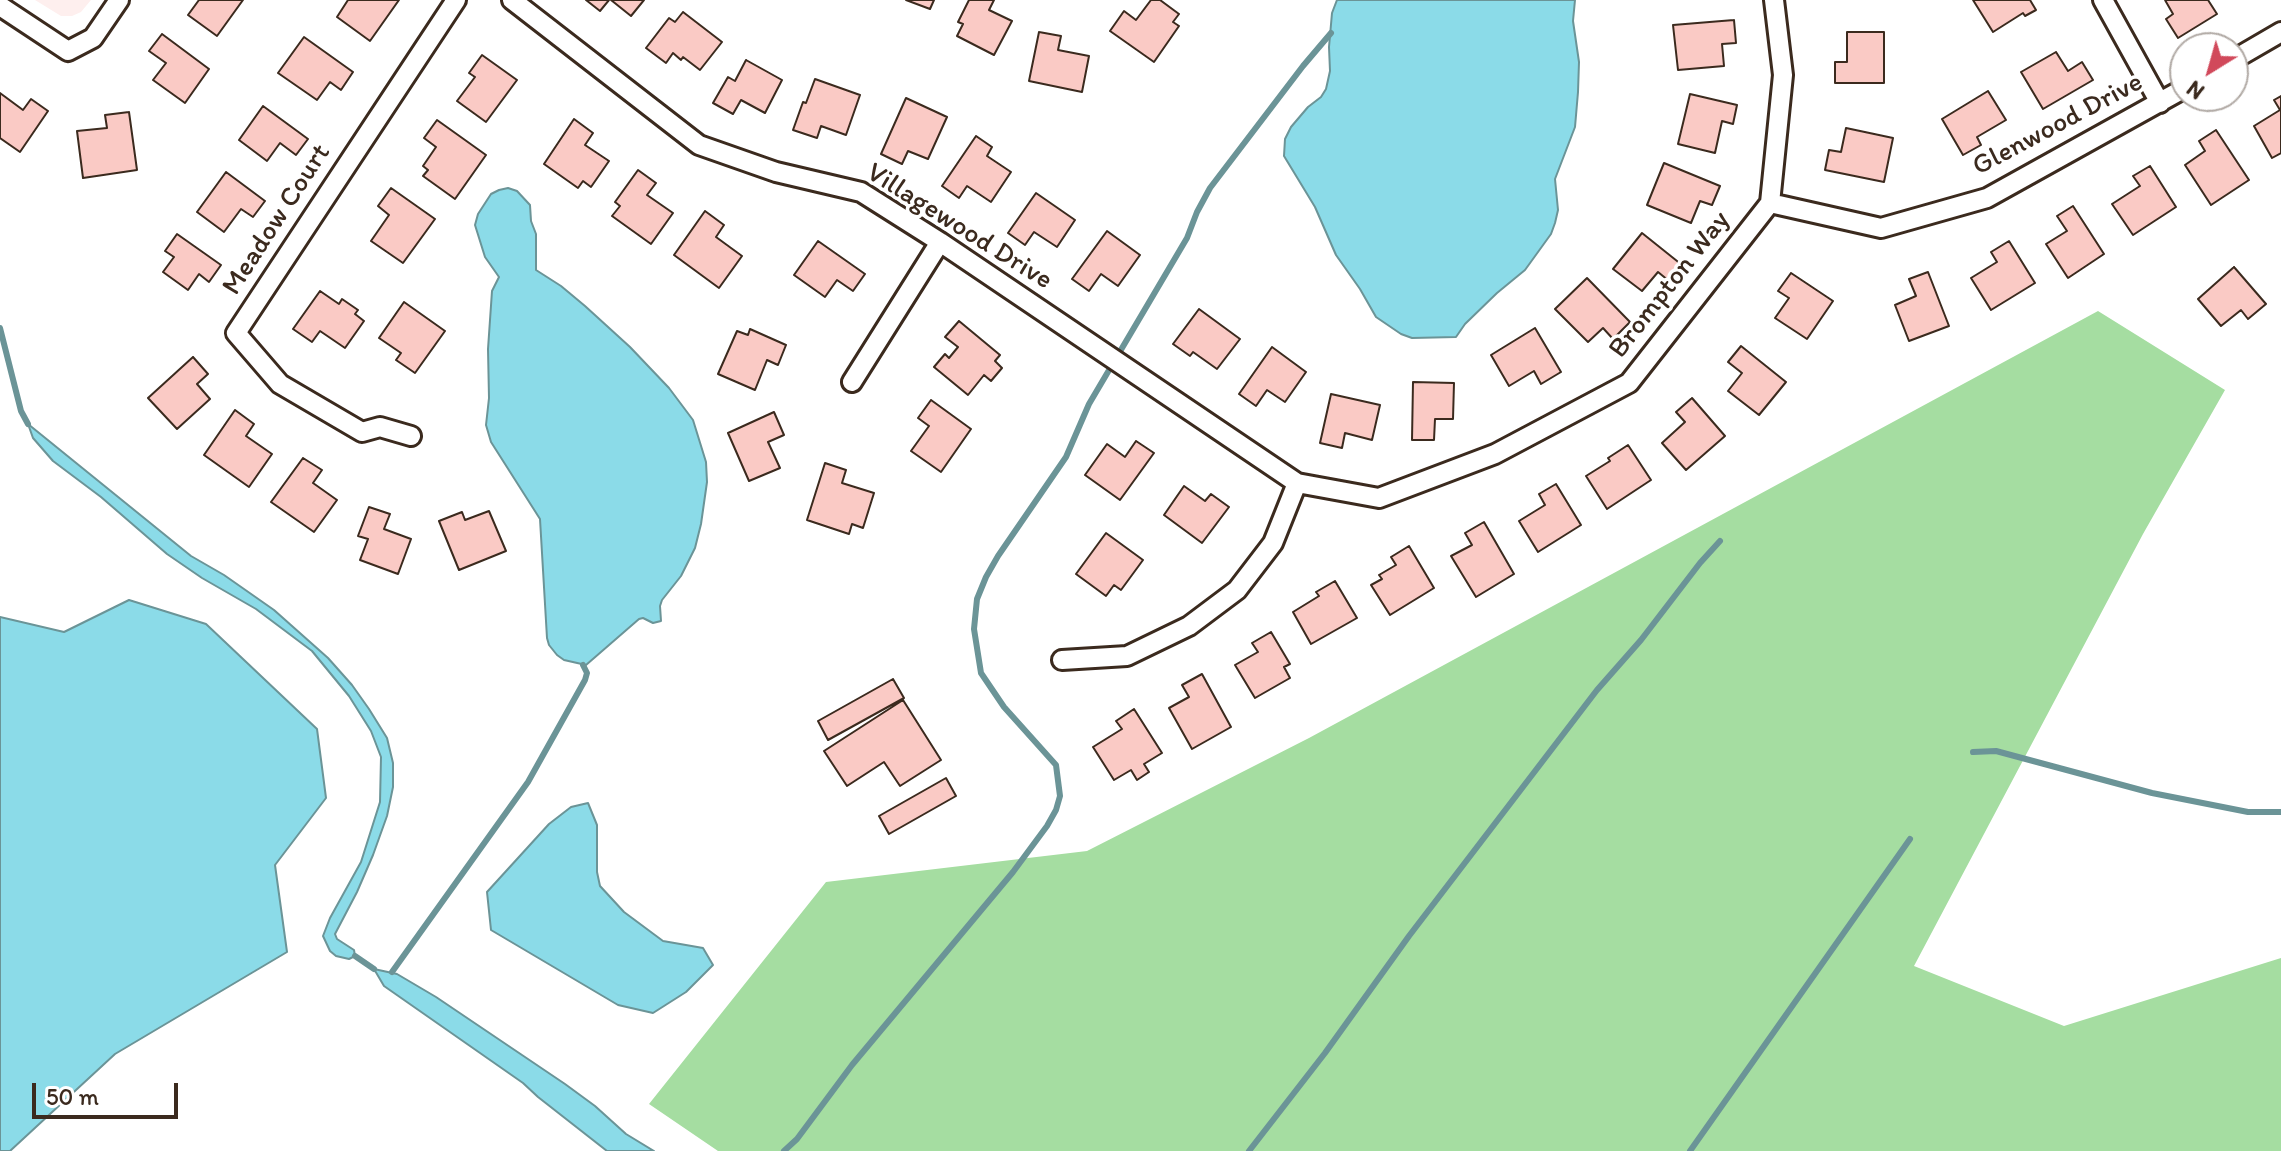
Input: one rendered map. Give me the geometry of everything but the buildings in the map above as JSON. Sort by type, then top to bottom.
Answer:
[{"type":"street","points":[[0,6],[68,51],[93,38],[119,0]]},
{"type":"street","name":"Meadow Court","points":[[411,436],[380,427],[362,432],[280,384],[236,333],[456,0]]},
{"type":"street","name":"Villagewood Drive","points":[[512,0],[699,145],[776,172],[861,192],[1297,483],[1379,498]]},
{"type":"street","name":"Brompton Way","points":[[1379,498],[1495,454],[1629,383],[1770,203],[1783,75],[1774,0]]},
{"type":"street","points":[[2103,0],[2160,103]]},
{"type":"street","points":[[2249,51],[2281,32]]},
{"type":"street","name":"Glenwood Drive","points":[[1770,203],[1881,228],[1987,198],[2169,98]]},
{"type":"street","points":[[852,382],[940,242]]},
{"type":"street","points":[[1062,660],[1127,656],[1189,626],[1237,590],[1273,543],[1297,483]]},
{"type":"shaded area","points":[[35,0],[91,0],[81,12],[61,16]]},
{"type":"green space","points":[[2098,311],[2225,390],[2143,534],[1914,966],[2064,1026],[2281,958],[2281,1151],[718,1151],[649,1104],[826,882],[1087,851],[1309,738]]},
{"type":"water","points":[[1337,0],[1575,0],[1573,21],[1579,62],[1575,127],[1555,179],[1558,210],[1555,223],[1551,234],[1525,270],[1465,324],[1456,337],[1412,338],[1376,317],[1336,255],[1315,207],[1284,156],[1285,139],[1291,127],[1326,89],[1330,71],[1332,13]]},
{"type":"water","points":[[508,188],[517,191],[530,205],[536,234],[536,270],[585,306],[669,388],[693,420],[706,462],[707,482],[695,548],[681,576],[662,600],[661,621],[653,623],[639,619],[586,665],[564,660],[549,645],[540,519],[491,442],[486,425],[492,291],[499,277],[485,257],[475,225],[491,194]]},
{"type":"water","points":[[28,424],[191,556],[274,610],[328,658],[352,685],[387,738],[393,763],[393,787],[387,816],[357,892],[335,934],[337,939],[354,950],[355,956],[349,959],[336,956],[323,936],[361,862],[380,802],[381,757],[371,731],[349,696],[312,651],[256,609],[167,554],[101,497],[53,461],[33,438]]},
{"type":"water","points":[[129,600],[206,624],[317,729],[326,798],[275,865],[287,952],[115,1054],[10,1151],[0,1151],[0,617],[64,632]]},
{"type":"water","points":[[588,803],[597,825],[600,886],[624,912],[663,941],[703,948],[713,965],[686,992],[653,1013],[618,1005],[491,930],[487,892],[549,824],[571,807]]},
{"type":"water","points":[[374,969],[397,974],[436,997],[565,1084],[626,1134],[654,1151],[607,1151],[523,1083],[384,986]]},
{"type":"waterway","points":[[784,1151],[797,1139],[852,1065],[1013,872],[1056,810],[1060,796],[1056,765],[1004,707],[981,673],[974,629],[977,599],[998,556],[1066,457],[1089,404],[1187,238],[1210,188],[1331,33]]},
{"type":"waterway","points":[[0,328],[21,411],[28,424]]},
{"type":"waterway","points":[[1249,1151],[1597,690],[1720,541]]},
{"type":"waterway","points":[[392,972],[528,782],[585,680],[587,673],[583,665]]},
{"type":"waterway","points":[[1973,752],[1996,751],[2152,793],[2248,812],[2281,812]]},
{"type":"waterway","points":[[1690,1151],[1910,839]]},
{"type":"waterway","points":[[355,956],[374,969]]}]
